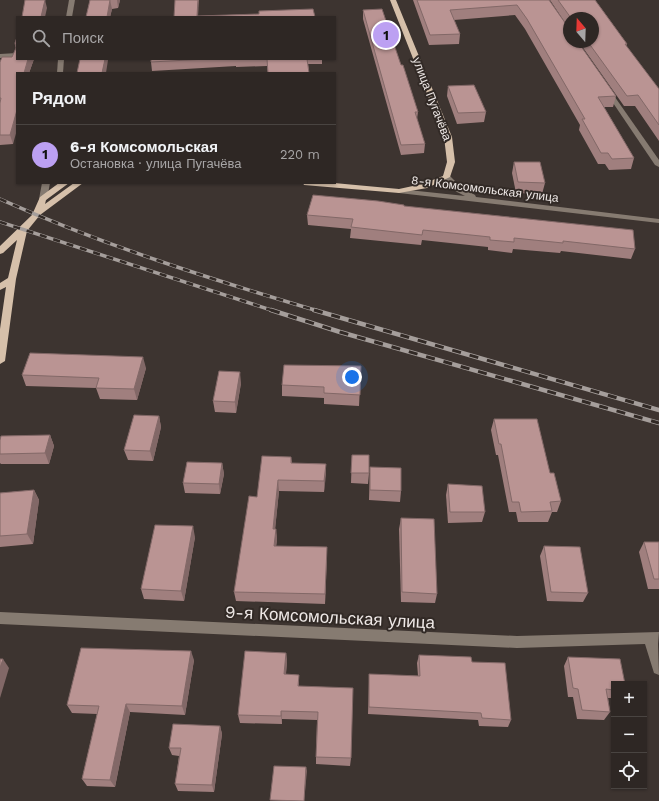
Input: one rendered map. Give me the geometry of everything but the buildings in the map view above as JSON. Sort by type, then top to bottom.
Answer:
[{"type":"main road","name":"улица Пугачёва","points":[[393,0],[448,137],[451,162],[446,177]]},
{"type":"main road","points":[[399,191],[424,186],[446,177]]},
{"type":"main road","points":[[36,216],[43,199],[63,184]]},
{"type":"main road","points":[[0,251],[36,216],[63,193],[78,184]]},
{"type":"main road","name":"8-я Комсомольская улица","points":[[318,184],[399,191]]},
{"type":"main road","points":[[0,361],[2,331],[23,230]]},
{"type":"main road","points":[[0,287],[12,279]]},
{"type":"street","points":[[68,16],[72,0]]},
{"type":"street","points":[[0,56],[16,55]]},
{"type":"street","points":[[60,72],[61,60]]},
{"type":"street","points":[[605,87],[659,165]]},
{"type":"street","points":[[446,177],[458,189],[478,200]]},
{"type":"street","points":[[43,199],[46,184]]},
{"type":"street","name":"8-я Комсомольская улица","points":[[399,191],[659,221]]},
{"type":"street","name":"9-я Комсомольская улица","points":[[0,618],[517,642],[655,639]]},
{"type":"street","points":[[655,639],[659,668]]},
{"type":"railway","points":[[0,199],[39,216],[117,246],[318,311]]},
{"type":"railway","points":[[0,222],[274,311]]},
{"type":"railway","points":[[271,310],[340,332],[659,423]]},
{"type":"railway","points":[[314,310],[659,410]]},
{"type":"place","name":"6-я Комсомольская","points":[[386,35]]}]
